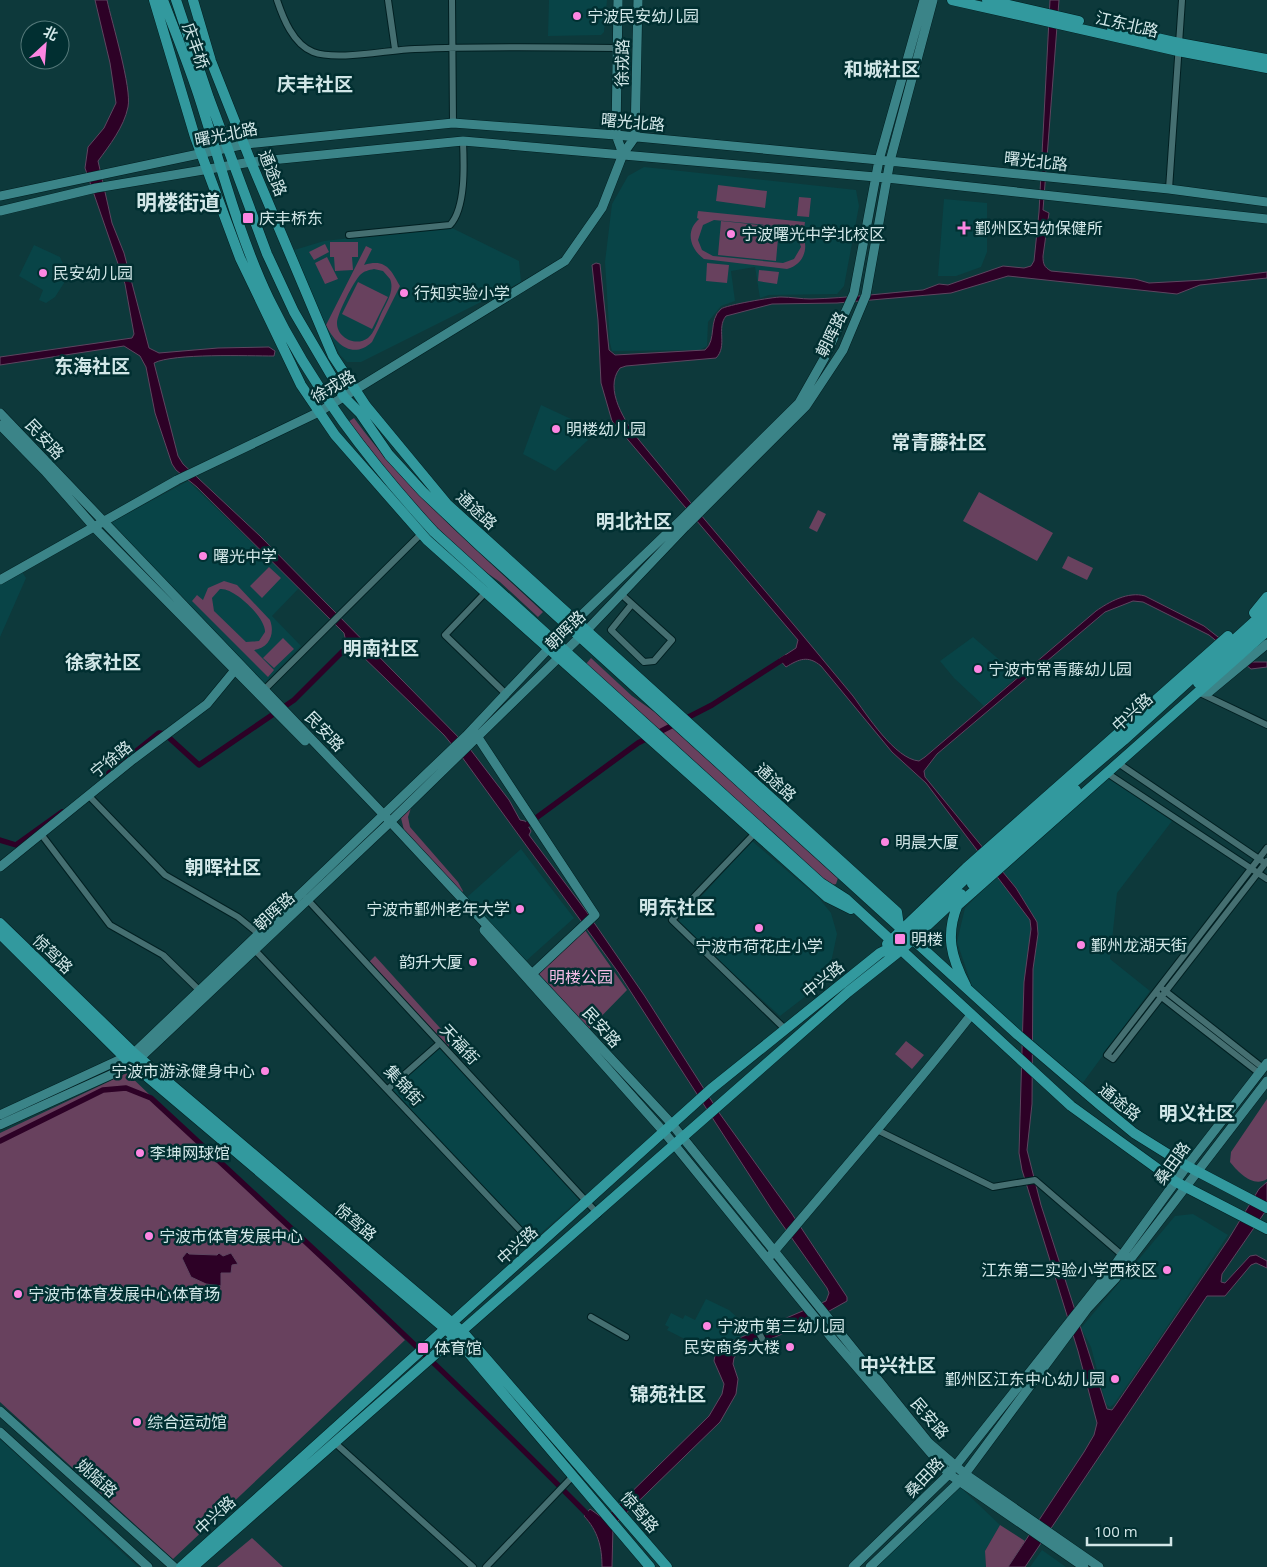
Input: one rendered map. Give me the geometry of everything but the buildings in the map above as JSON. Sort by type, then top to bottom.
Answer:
[{"type":"main road","points":[[154,0],[206,170],[240,258],[301,385],[334,435],[421,534],[486,593],[551,645]]},
{"type":"main road","name":"庆丰桥","points":[[163,0],[205,100]]},
{"type":"main road","name":"庆丰桥","points":[[176,0],[205,100]]},
{"type":"main road","name":"通途路","points":[[193,0],[211,61],[246,144],[251,162],[333,356],[366,406],[447,504],[572,624]]},
{"type":"main road","name":"徐戎路","points":[[618,0],[616,135],[623,154]]},
{"type":"main road","name":"徐戎路","points":[[0,580],[99,526],[177,480],[332,405],[564,261],[602,208],[623,154],[635,137],[638,0]]},
{"type":"main road","name":"朝晖路","points":[[708,499],[799,403],[825,357],[854,293],[879,160],[924,0]]},
{"type":"main road","name":"朝晖路","points":[[472,736],[506,694],[572,624],[683,523],[806,406],[843,350],[864,298],[890,162],[933,0]]},
{"type":"main road","name":"江东北路","points":[[952,0],[1046,17],[1267,68]]},
{"type":"main road","name":"江东北路","points":[[987,0],[1046,17]]},
{"type":"main road","name":"江东北路","points":[[1178,47],[1267,59]]},
{"type":"main road","points":[[205,100],[220,168],[247,247],[269,299],[295,348],[343,424],[385,479],[434,532],[551,645],[641,726],[672,748],[757,830]]},
{"type":"main road","name":"通途路","points":[[205,100],[228,148],[268,254],[294,312],[344,396],[360,414],[389,454],[423,492],[583,634],[675,710],[690,730],[907,934],[1039,1054],[1134,1133],[1192,1168],[1267,1208]]},
{"type":"main road","name":"曙光北路","points":[[0,196],[246,144],[453,123],[616,135],[879,160],[1169,189],[1267,202]]},
{"type":"main road","name":"曙光北路","points":[[0,211],[96,188],[251,162],[463,141],[876,176],[1267,219]]},
{"type":"main road","name":"民安路","points":[[0,413],[99,526],[235,670],[288,719],[533,973],[668,1128],[767,1259],[820,1324],[949,1474],[958,1482],[1031,1525]]},
{"type":"main road","name":"民安路","points":[[0,425],[264,690],[271,702]]},
{"type":"main road","name":"朝晖路","points":[[0,1125],[5,1116],[128,1061],[137,1055],[452,754],[583,634],[683,523]]},
{"type":"main road","points":[[1238,648],[1265,613],[1267,597]]},
{"type":"main road","name":"中兴路","points":[[193,1567],[334,1442],[422,1368],[598,1214],[848,992],[887,961],[907,934],[972,878],[1124,740],[1238,648],[1265,613]]},
{"type":"main road","points":[[1006,846],[1107,773],[1198,692],[1229,655],[1267,631]]},
{"type":"main road","name":"通途路","points":[[583,634],[660,711],[690,730]]},
{"type":"main road","points":[[1238,648],[1267,644]]},
{"type":"main road","name":"宁徐路","points":[[0,867],[175,727],[207,704],[235,670]]},
{"type":"main road","points":[[641,726],[658,746],[757,830],[821,882],[846,899],[971,1015],[877,1130],[767,1259]]},
{"type":"main road","points":[[472,736],[526,810],[594,916],[533,973]]},
{"type":"main road","name":"民安路","points":[[385,820],[668,1128]]},
{"type":"main road","name":"中兴路","points":[[181,1567],[306,1452],[449,1326],[711,1089],[880,953],[898,947],[907,934],[1006,846]]},
{"type":"main road","name":"中兴路","points":[[907,934],[958,904],[972,878]]},
{"type":"main road","name":"朝晖路","points":[[137,1055],[199,990],[252,947],[259,934],[305,896]]},
{"type":"main road","points":[[958,904],[950,924],[950,945],[969,991]]},
{"type":"main road","name":"惊驾路","points":[[0,923],[137,1055],[449,1326]]},
{"type":"main road","name":"惊驾路","points":[[0,934],[128,1061],[460,1335],[612,1502],[667,1567]]},
{"type":"main road","name":"通途路","points":[[971,1015],[1071,1106],[1181,1184],[1264,1227]]},
{"type":"main road","name":"桑田路","points":[[1085,1308],[1115,1279],[1263,1068]]},
{"type":"main road","name":"桑田路","points":[[1192,1168],[1267,1081]]},
{"type":"main road","name":"民安路","points":[[679,1142],[774,1251],[929,1443],[964,1474],[1031,1525],[1099,1567]]},
{"type":"main road","name":"桑田路","points":[[1085,1308],[1122,1255],[1181,1184]]},
{"type":"main road","points":[[1067,1332],[1085,1308]]},
{"type":"main road","name":"桑田路","points":[[853,1567],[949,1474],[1067,1332]]},
{"type":"main road","name":"桑田路","points":[[870,1567],[958,1482],[1067,1332]]},
{"type":"main road","name":"惊驾路","points":[[460,1335],[572,1478],[650,1567]]},
{"type":"main road","name":"姚隘路","points":[[0,1411],[174,1567]]},
{"type":"main road","name":"姚隘路","points":[[0,1432],[148,1567]]},
{"type":"main road","name":"民安路","points":[[1056,1542],[1084,1567]]},
{"type":"street","points":[[277,0],[283,18],[294,36],[314,52],[333,56],[395,49],[453,47],[617,48]]},
{"type":"street","points":[[388,0],[395,49]]},
{"type":"street","points":[[452,0],[453,123]]},
{"type":"street","points":[[1169,189],[1182,0]]},
{"type":"street","points":[[349,235],[450,225],[457,216],[464,168],[463,141]]},
{"type":"street","points":[[264,690],[421,534]]},
{"type":"street","points":[[486,593],[445,635],[506,694]]},
{"type":"street","points":[[621,594],[672,640],[654,662],[644,662],[610,630],[632,604]]},
{"type":"street","points":[[1198,692],[1267,725]]},
{"type":"street","points":[[1118,763],[1266,863],[1254,871],[1160,992],[1107,1056],[1113,1059],[1160,992]]},
{"type":"street","points":[[1107,773],[1267,879]]},
{"type":"street","points":[[89,796],[165,874],[238,917],[259,934]]},
{"type":"street","points":[[757,830],[672,920],[785,1029]]},
{"type":"street","points":[[41,834],[110,925],[163,955],[199,990]]},
{"type":"street","points":[[1254,871],[1258,859],[1267,848]]},
{"type":"street","name":"天福街","points":[[305,896],[598,1214]]},
{"type":"street","name":"集锦街","points":[[252,947],[536,1247]]},
{"type":"street","points":[[1160,992],[1263,1068]]},
{"type":"street","points":[[388,1089],[440,1043]]},
{"type":"street","points":[[877,1130],[993,1187],[1035,1180],[1122,1255]]},
{"type":"street","points":[[591,1317],[626,1337]]},
{"type":"street","points":[[756,1327],[767,1348]]},
{"type":"street","points":[[334,1442],[473,1567]]},
{"type":"street","points":[[486,1567],[572,1478]]},
{"type":"shaded area","points":[[95,0],[107,0],[124,71],[128,98],[128,107],[123,122],[116,136],[98,161],[112,223],[124,253],[149,348],[159,353],[218,348],[269,347],[275,351],[274,356],[194,356],[154,363],[178,456],[183,464],[260,536],[470,749],[509,800],[520,820],[525,821],[531,831],[529,835],[586,911],[644,995],[720,1114],[792,1214],[847,1297],[847,1301],[806,1324],[737,1353],[733,1364],[738,1379],[736,1394],[720,1422],[613,1526],[612,1567],[602,1567],[598,1540],[593,1527],[584,1516],[590,1509],[604,1519],[709,1416],[722,1394],[724,1384],[714,1361],[715,1355],[723,1345],[826,1301],[829,1293],[772,1210],[618,972],[462,757],[444,735],[358,652],[352,647],[345,653],[341,649],[346,642],[344,633],[197,487],[176,470],[172,464],[155,413],[146,367],[140,356],[124,346],[0,365],[0,357],[132,338],[134,334],[125,284],[85,168],[88,147],[104,128],[116,103],[110,63]]},
{"type":"shaded area","name":"宁波民安幼儿园","points":[[549,0],[607,0],[604,32],[601,35],[548,36]]},
{"type":"shaded area","points":[[1050,0],[1059,0],[1043,210],[1049,213],[1043,256],[1045,267],[1051,271],[1135,279],[1149,283],[1205,280],[1267,272],[1267,278],[1200,285],[1177,294],[1008,276],[951,293],[837,303],[772,304],[726,316],[722,326],[721,348],[716,358],[626,366],[620,368],[615,376],[614,386],[618,406],[639,440],[827,664],[882,735],[891,745],[910,758],[919,761],[925,757],[1096,611],[1125,596],[1145,596],[1204,626],[1250,662],[1267,662],[1267,667],[1251,669],[1209,635],[1143,602],[1133,601],[1105,612],[937,754],[924,771],[925,777],[1016,888],[1037,922],[1038,934],[1033,969],[1032,1104],[1027,1150],[1041,1205],[1107,1409],[1112,1410],[1115,1406],[1228,1240],[1259,1189],[1267,1182],[1267,1209],[1222,1274],[1221,1282],[1225,1283],[1250,1256],[1256,1255],[1267,1261],[1267,1268],[1256,1263],[1251,1265],[1225,1296],[1207,1296],[1025,1567],[1008,1567],[1084,1452],[1094,1435],[1097,1423],[1078,1351],[1022,1170],[1019,1153],[1024,982],[1031,929],[1030,920],[926,783],[892,752],[821,666],[812,660],[804,659],[786,667],[779,659],[796,648],[798,640],[612,421],[601,383],[598,320],[592,265],[600,264],[609,350],[615,355],[705,350],[711,341],[713,324],[717,314],[725,307],[740,303],[781,297],[807,299],[853,297],[923,290],[939,284],[948,285],[1003,266],[1024,268],[1031,266],[1034,261],[1039,212]]},
{"type":"shaded area","name":"宁波曙光中学北校区","points":[[644,167],[856,190],[859,206],[844,286],[837,294],[769,295],[760,298],[755,267],[731,271],[735,301],[721,306],[708,322],[707,346],[700,350],[612,351],[605,262],[612,204],[628,176]]},
{"type":"shaded area","name":"鄞州区妇幼保健所","points":[[944,199],[987,203],[987,252],[981,267],[956,276],[938,276]]},
{"type":"shaded area","name":"行知实验小学","points":[[450,227],[519,261],[521,282],[361,362],[347,362],[340,355],[291,251],[324,241]]},
{"type":"shaded area","name":"民安幼儿园","points":[[34,245],[60,257],[66,270],[64,283],[55,297],[46,303],[39,300],[43,290],[19,276]]},
{"type":"shaded area","name":"明楼幼儿园","points":[[541,405],[571,419],[588,440],[555,471],[523,454]]},
{"type":"shaded area","name":"曙光中学","points":[[188,481],[299,588],[272,616],[301,646],[264,684],[108,524]]},
{"type":"shaded area","points":[[22,572],[26,578],[0,637],[0,583]]},
{"type":"shaded area","name":"宁波市常青藤幼儿园","points":[[973,637],[1018,676],[984,706],[954,678],[940,661]]},
{"type":"shaded area","points":[[1108,777],[1172,821],[1117,893],[1110,959],[1150,991],[1082,1084],[1038,1047],[972,986],[957,942],[965,908],[1005,868]]},
{"type":"shaded area","name":"宁波市荷花庄小学","points":[[752,841],[818,897],[831,913],[837,934],[829,972],[815,989],[780,1016],[677,923]]},
{"type":"shaded area","name":"宁波市鄞州老年大学","points":[[521,849],[574,918],[526,961],[465,899]]},
{"type":"shaded area","points":[[439,1046],[581,1198],[532,1241],[391,1089]]},
{"type":"shaded area","name":"江东第二实验小学西校区","points":[[1193,1214],[1228,1235],[1148,1355],[1110,1407],[1106,1404],[1091,1347],[1081,1328],[1175,1216]]},
{"type":"shaded area","points":[[187,1252],[189,1254],[217,1255],[219,1253],[223,1256],[231,1253],[238,1264],[232,1265],[231,1273],[221,1273],[221,1286],[206,1284],[191,1277],[182,1258]]},
{"type":"shaded area","name":"宁波市第三幼儿园","points":[[706,1299],[729,1310],[753,1332],[719,1345],[714,1354],[667,1330],[669,1327],[665,1325],[671,1313],[683,1319],[685,1315],[695,1320]]},
{"type":"shaded area","points":[[0,1439],[138,1567],[0,1567]]},
{"type":"shaded area","points":[[959,1486],[1000,1525],[985,1551],[986,1567],[874,1567]]},
{"type":"shaded area","points":[[1042,1550],[1066,1567],[1030,1567]]},
{"type":"green space","points":[[718,185],[767,191],[765,208],[716,201]]},
{"type":"green space","points":[[799,197],[811,198],[809,217],[797,216]]},
{"type":"green space","points":[[698,211],[805,222],[804,229],[798,228],[802,234],[805,246],[802,258],[799,263],[787,269],[704,259],[695,250],[691,240],[692,229],[699,219],[697,218]],"holes":[[[714,220],[786,227],[797,235],[801,247],[794,259],[783,263],[713,256],[702,250],[698,240],[703,225]]]},
{"type":"green space","points":[[721,221],[779,227],[776,261],[718,255]]},
{"type":"green space","points":[[330,242],[358,242],[358,257],[352,257],[353,270],[335,271],[334,257],[330,257]]},
{"type":"green space","points":[[325,244],[329,252],[314,260],[309,252]]},
{"type":"green space","points":[[366,246],[372,249],[364,265],[378,263],[387,267],[400,286],[372,342],[358,350],[351,350],[334,338],[326,325]],"holes":[[[374,269],[383,271],[390,279],[391,288],[389,297],[374,330],[363,341],[348,340],[340,333],[337,323],[346,298],[357,278],[362,274]]]},
{"type":"green space","points":[[327,257],[338,279],[325,284],[315,263]]},
{"type":"green space","points":[[707,263],[729,265],[727,283],[706,281]]},
{"type":"green space","points":[[759,270],[779,272],[777,284],[758,281]]},
{"type":"green space","points":[[358,282],[388,297],[372,329],[342,314]]},
{"type":"green space","points":[[354,418],[375,445],[420,495],[468,543],[543,612],[538,617],[500,582],[480,568],[422,513],[348,422]]},
{"type":"green space","points":[[979,492],[1053,533],[1037,561],[963,521]]},
{"type":"green space","points":[[818,510],[826,514],[817,532],[809,528]]},
{"type":"green space","points":[[1068,556],[1093,568],[1087,580],[1062,568]]},
{"type":"green space","points":[[269,567],[281,578],[262,598],[250,586]]},
{"type":"green space","points":[[224,581],[237,585],[270,620],[272,630],[270,639],[264,646],[254,650],[274,670],[268,677],[192,601],[197,595],[203,600],[208,588]],"holes":[[[220,589],[241,598],[260,619],[265,632],[259,641],[246,642],[214,611],[212,598]]]},
{"type":"green space","points":[[283,638],[294,649],[274,668],[263,658]]},
{"type":"green space","points":[[591,658],[632,696],[656,713],[838,878],[836,884],[832,885],[827,882],[586,664]]},
{"type":"green space","points":[[408,807],[411,808],[408,817],[410,827],[458,882],[463,891],[461,894],[404,830],[401,818]]},
{"type":"green space","name":"明楼公园","points":[[585,930],[627,990],[589,1029],[538,973]]},
{"type":"green space","points":[[375,956],[450,1039],[455,1034],[459,1037],[447,1048],[368,963]]},
{"type":"green space","points":[[906,1041],[924,1055],[912,1069],[895,1054]]},
{"type":"green space","name":"宁波市体育发展中心","points":[[127,1073],[405,1340],[173,1559],[0,1402],[0,1133]]},
{"type":"green space","points":[[1267,1099],[1267,1179],[1256,1182],[1246,1178],[1233,1166],[1230,1162],[1231,1152]]},
{"type":"green space","points":[[1000,1525],[1025,1541],[1008,1567],[986,1567],[985,1551]]},
{"type":"green space","points":[[252,1538],[283,1567],[217,1567]]},
{"type":"waterway","points":[[109,773],[159,733],[165,734],[199,765],[294,700],[348,646]]},
{"type":"waterway","points":[[521,829],[638,743],[712,705],[785,658]]},
{"type":"waterway","points":[[0,840],[16,845],[62,812]]},
{"type":"waterway","points":[[0,1141],[103,1090],[126,1088],[151,1098],[429,1358],[592,1519]]},
{"type":"place","name":"宁波民安幼儿园","points":[[577,16]]},
{"type":"place","name":"庆丰桥东","points":[[248,218]]},
{"type":"place","name":"鄞州区妇幼保健所","points":[[964,228]]},
{"type":"place","name":"宁波曙光中学北校区","points":[[731,234]]},
{"type":"place","name":"民安幼儿园","points":[[43,273]]},
{"type":"place","name":"行知实验小学","points":[[404,293]]},
{"type":"place","name":"明楼幼儿园","points":[[556,429]]},
{"type":"place","name":"曙光中学","points":[[203,556]]},
{"type":"place","name":"宁波市常青藤幼儿园","points":[[978,669]]},
{"type":"place","name":"明晨大厦","points":[[885,842]]},
{"type":"place","name":"宁波市鄞州老年大学","points":[[520,909]]},
{"type":"place","name":"宁波市荷花庄小学","points":[[759,928]]},
{"type":"place","name":"明楼","points":[[900,939]]},
{"type":"place","name":"鄞州龙湖天街","points":[[1081,945]]},
{"type":"place","name":"韵升大厦","points":[[473,962]]},
{"type":"place","name":"宁波市游泳健身中心","points":[[265,1071]]},
{"type":"place","name":"李坤网球馆","points":[[140,1153]]},
{"type":"place","name":"宁波市体育发展中心","points":[[149,1236]]},
{"type":"place","name":"江东第二实验小学西校区","points":[[1167,1270]]},
{"type":"place","name":"宁波市体育发展中心体育场","points":[[18,1294]]},
{"type":"place","name":"宁波市第三幼儿园","points":[[707,1326]]},
{"type":"place","name":"民安商务大楼","points":[[790,1347]]},
{"type":"place","name":"体育馆","points":[[423,1348]]},
{"type":"place","name":"鄞州区江东中心幼儿园","points":[[1115,1379]]},
{"type":"place","name":"综合运动馆","points":[[137,1422]]},
{"type":"district","name":"和城社区","points":[[882,69]]},
{"type":"district","name":"庆丰社区","points":[[315,84]]},
{"type":"district","name":"明楼街道","points":[[178,202]]},
{"type":"district","name":"东海社区","points":[[92,366]]},
{"type":"district","name":"常青藤社区","points":[[939,442]]},
{"type":"district","name":"明北社区","points":[[634,521]]},
{"type":"district","name":"明南社区","points":[[381,648]]},
{"type":"district","name":"徐家社区","points":[[103,662]]},
{"type":"district","name":"朝晖社区","points":[[223,867]]},
{"type":"district","name":"明东社区","points":[[677,907]]},
{"type":"district","name":"明义社区","points":[[1197,1113]]},
{"type":"district","name":"中兴社区","points":[[898,1365]]},
{"type":"district","name":"锦苑社区","points":[[668,1394]]}]
